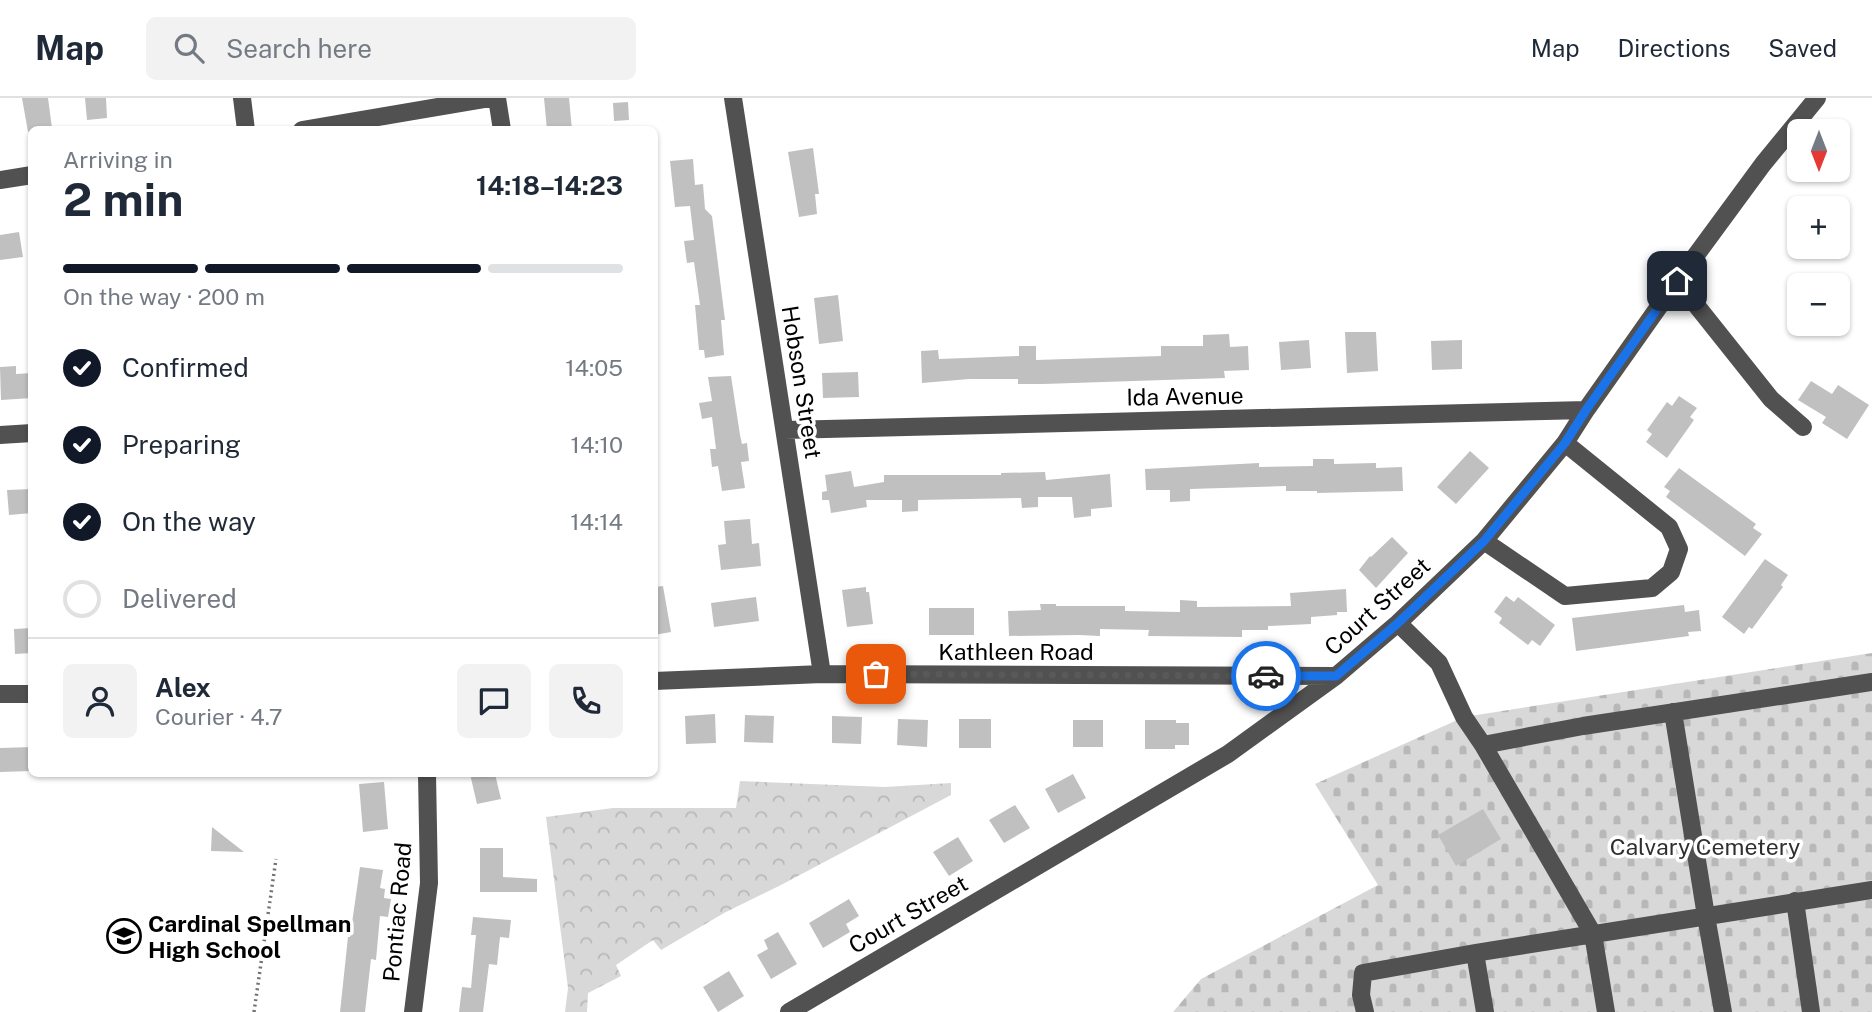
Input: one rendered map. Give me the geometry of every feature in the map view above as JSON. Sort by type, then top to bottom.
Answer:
[{"type":"street","points":[[242,98],[246,126]]},
{"type":"street","points":[[326,126],[491,98]]},
{"type":"street","points":[[497,98],[501,126]]},
{"type":"street","name":"Hobson Street","points":[[733,98],[822,674]]},
{"type":"street","name":"Court Street","points":[[789,1012],[1228,754],[1336,676],[1398,623],[1484,541],[1565,443],[1677,281],[1763,164],[1816,98]]},
{"type":"street","points":[[0,180],[28,176]]},
{"type":"street","points":[[1677,281],[1771,399],[1803,428]]},
{"type":"street","name":"Ida Avenue","points":[[785,430],[1586,410]]},
{"type":"street","points":[[0,435],[28,433]]},
{"type":"street","points":[[1484,541],[1564,596],[1652,588],[1671,572],[1679,549],[1669,527],[1565,443]]},
{"type":"street","points":[[1398,623],[1439,663],[1464,717],[1593,934],[1606,1012]]},
{"type":"street","name":"Kathleen Road","points":[[658,681],[822,674],[1336,676]]},
{"type":"street","points":[[1483,745],[1673,712],[1872,682]]},
{"type":"street","points":[[0,694],[28,694]]},
{"type":"street","points":[[1673,712],[1723,1012]]},
{"type":"street","name":"Pontiac Road","points":[[414,1012],[429,883],[427,777]]},
{"type":"street","points":[[1364,1012],[1363,973],[1795,901],[1872,892]]},
{"type":"street","points":[[1795,901],[1811,1012]]},
{"type":"street","points":[[1475,953],[1485,1012]]},
{"type":"path","points":[[254,1012],[276,859]]},
{"type":"green space","name":"Calvary Cemetery","points":[[1872,653],[1872,1012],[1173,1012],[1201,979],[1378,885],[1315,784],[1464,717]]},
{"type":"green space","points":[[740,781],[885,787],[951,783],[951,795],[724,913],[661,950],[653,940],[616,965],[621,976],[588,993],[587,1012],[565,1012],[568,988],[546,817],[613,808],[736,808]]},
{"type":"building","points":[[22,98],[48,98],[52,126],[28,126],[28,132]]},
{"type":"building","points":[[85,98],[106,98],[107,118],[87,120]]},
{"type":"building","points":[[544,98],[569,98],[572,126],[547,126]]},
{"type":"building","points":[[628,102],[629,120],[614,121],[613,103]]},
{"type":"building","points":[[813,148],[819,194],[815,194],[817,214],[799,217],[788,152]]},
{"type":"building","points":[[693,159],[695,185],[703,184],[705,209],[712,216],[725,320],[721,320],[724,355],[705,358],[704,350],[699,350],[695,305],[700,305],[694,262],[687,263],[684,241],[694,240],[690,206],[675,207],[670,161]]},
{"type":"building","points":[[19,232],[23,257],[0,260],[0,235]]},
{"type":"building","points":[[838,295],[843,341],[819,344],[814,298]]},
{"type":"building","points":[[1345,332],[1376,332],[1378,371],[1347,373]]},
{"type":"building","points":[[1229,334],[1230,347],[1248,346],[1249,370],[1224,371],[1225,378],[1043,384],[1018,384],[1018,379],[969,379],[922,383],[921,351],[938,350],[939,359],[1019,356],[1019,346],[1036,346],[1036,360],[1161,356],[1161,346],[1203,346],[1203,335]]},
{"type":"building","points":[[1309,340],[1311,368],[1281,370],[1279,342]]},
{"type":"building","points":[[1462,340],[1462,369],[1432,370],[1431,341]]},
{"type":"building","points":[[16,366],[16,374],[28,373],[28,398],[1,400],[0,367]]},
{"type":"building","points":[[858,372],[859,397],[823,398],[822,373]]},
{"type":"building","points":[[731,376],[740,435],[742,444],[747,443],[749,461],[741,462],[745,488],[722,491],[718,466],[712,467],[710,449],[716,449],[712,417],[702,419],[699,403],[712,401],[708,377]]},
{"type":"building","points":[[1811,381],[1832,394],[1838,385],[1869,405],[1847,439],[1822,423],[1826,417],[1798,400]]},
{"type":"building","points":[[1679,396],[1697,408],[1690,417],[1694,420],[1667,458],[1646,442],[1652,434],[1647,430],[1667,402],[1672,406]]},
{"type":"building","points":[[1470,451],[1489,468],[1456,504],[1437,487]]},
{"type":"building","points":[[1313,459],[1334,459],[1334,464],[1376,463],[1376,468],[1402,467],[1403,491],[1317,493],[1286,491],[1286,486],[1190,489],[1190,501],[1170,502],[1170,490],[1146,490],[1145,469],[1259,463],[1259,467],[1313,466]]},
{"type":"building","points":[[1679,468],[1756,524],[1753,528],[1762,534],[1745,556],[1666,497],[1670,491],[1664,487]]},
{"type":"building","points":[[851,471],[854,487],[884,482],[884,475],[1001,475],[1045,472],[1046,480],[1110,474],[1112,507],[1091,509],[1091,516],[1074,518],[1072,497],[1038,497],[1038,507],[1022,508],[1021,498],[918,500],[918,511],[902,512],[902,500],[866,500],[867,507],[831,513],[829,500],[822,500],[822,492],[827,491],[825,475]]},
{"type":"building","points":[[28,489],[28,513],[9,515],[7,490]]},
{"type":"building","points":[[750,519],[752,544],[759,543],[761,566],[721,570],[718,545],[726,544],[724,521]]},
{"type":"building","points":[[1392,537],[1408,553],[1376,588],[1359,570],[1370,556]]},
{"type":"building","points":[[1765,559],[1788,575],[1781,585],[1783,587],[1752,629],[1749,627],[1744,634],[1722,617]]},
{"type":"building","points":[[663,586],[671,632],[658,634],[658,587]]},
{"type":"building","points":[[866,587],[873,624],[847,627],[842,590]]},
{"type":"building","points":[[1346,589],[1347,612],[1311,617],[1311,624],[1268,626],[1268,630],[1242,630],[1242,637],[1148,636],[1149,630],[1100,629],[1100,636],[1009,636],[1008,611],[1041,610],[1040,604],[1125,606],[1125,611],[1180,612],[1180,600],[1197,601],[1197,607],[1291,606],[1290,593]]},
{"type":"building","points":[[1506,596],[1514,602],[1518,597],[1555,625],[1540,646],[1532,640],[1528,645],[1499,623],[1502,618],[1494,612]]},
{"type":"building","points":[[756,597],[759,621],[714,627],[711,603]]},
{"type":"building","points":[[1684,605],[1685,612],[1699,610],[1701,631],[1688,632],[1689,636],[1576,651],[1572,618]]},
{"type":"building","points":[[929,608],[974,608],[974,635],[929,635]]},
{"type":"building","points":[[28,628],[28,653],[15,654],[14,629]]},
{"type":"building","points":[[715,714],[716,743],[686,744],[685,716]]},
{"type":"building","points":[[745,715],[774,716],[773,743],[744,742]]},
{"type":"building","points":[[832,716],[862,717],[861,744],[832,743]]},
{"type":"building","points":[[898,719],[928,720],[927,747],[897,745]]},
{"type":"building","points":[[959,719],[991,719],[991,748],[959,748]]},
{"type":"building","points":[[1073,720],[1103,720],[1103,747],[1073,747]]},
{"type":"building","points":[[1145,720],[1176,720],[1176,723],[1189,723],[1189,745],[1175,745],[1175,749],[1145,749]]},
{"type":"building","points":[[28,747],[28,771],[0,772],[0,748]]},
{"type":"building","points":[[1073,774],[1086,798],[1058,813],[1045,789]]},
{"type":"building","points":[[471,777],[496,777],[501,799],[477,804]]},
{"type":"building","points":[[384,782],[388,829],[363,832],[359,784]]},
{"type":"building","points":[[1015,805],[1030,828],[1004,843],[989,820]]},
{"type":"building","points":[[1483,809],[1501,839],[1456,866],[1438,835]]},
{"type":"building","points":[[212,827],[244,852],[211,851]]},
{"type":"building","points":[[958,837],[973,861],[949,876],[933,852]]},
{"type":"building","points":[[480,848],[503,848],[503,877],[537,879],[537,892],[480,892]]},
{"type":"building","points":[[360,867],[383,870],[380,888],[385,889],[384,898],[391,899],[388,917],[380,916],[376,960],[371,959],[365,1012],[340,1012],[348,937]]},
{"type":"building","points":[[849,899],[859,916],[846,924],[850,932],[823,948],[809,923]]},
{"type":"building","points":[[473,917],[511,920],[509,938],[500,937],[497,965],[489,964],[483,1012],[459,1012],[462,987],[471,988],[476,935],[471,935]]},
{"type":"building","points":[[778,932],[797,964],[771,979],[757,955],[768,949],[764,940]]},
{"type":"building","points":[[729,971],[744,996],[718,1012],[703,987]]},
{"type":"way so far","points":[[876,674],[1266,676]]},
{"type":"place","name":"Cardinal Spellman High School","points":[[124,936]]},
{"type":"route","points":[[1266,676],[1336,676],[1398,623],[1484,541],[1565,443],[1677,281]]}]
